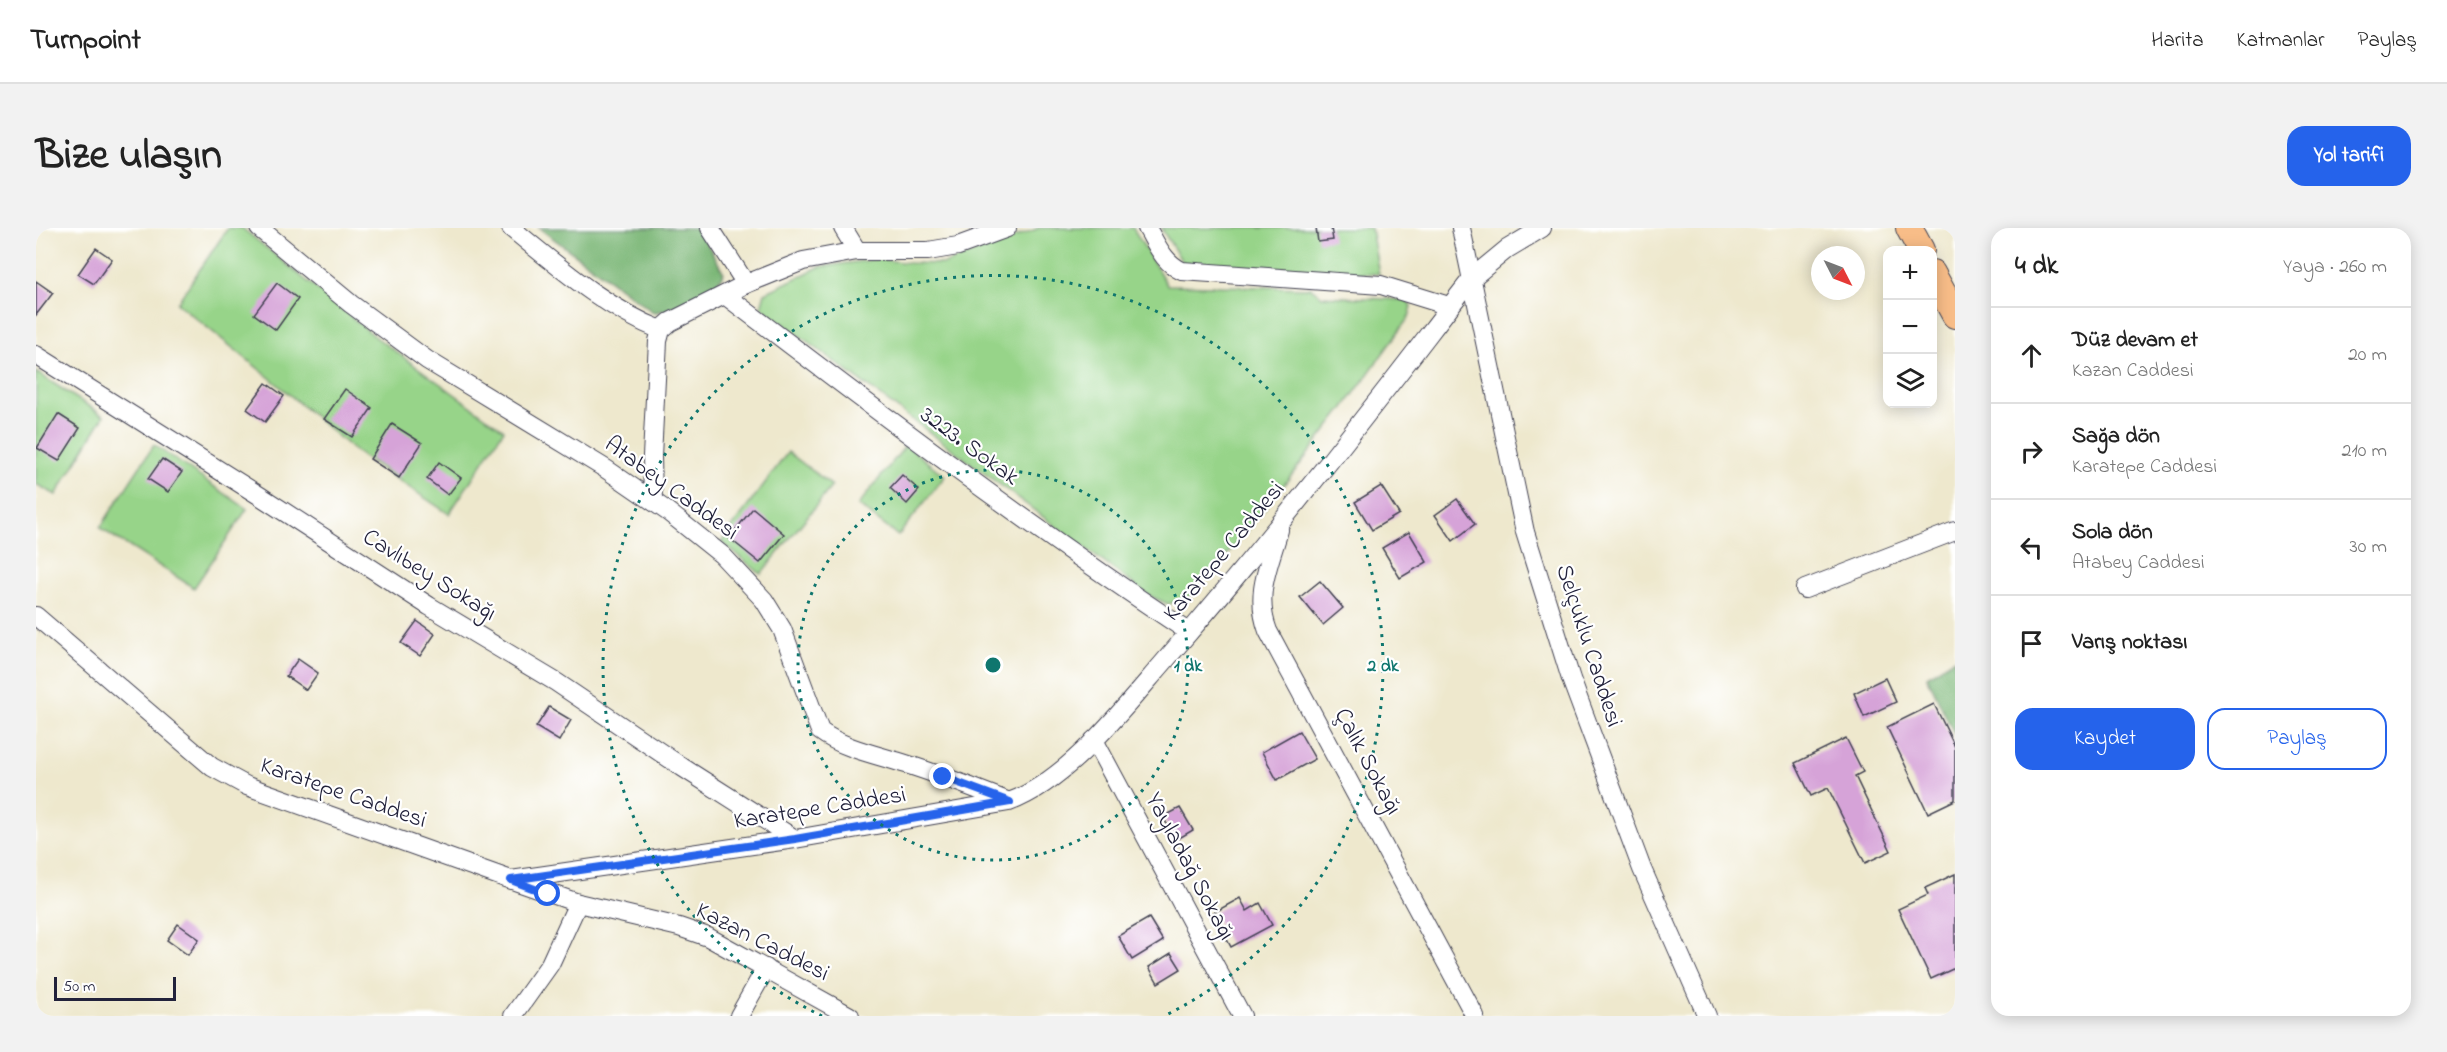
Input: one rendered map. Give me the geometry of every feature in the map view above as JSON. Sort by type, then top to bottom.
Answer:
[{"type":"highway","points":[[1908,228],[1919,246]]},
{"type":"highway","points":[[1937,282],[1955,315]]},
{"type":"street","name":"Atabey Caddesi","points":[[259,228],[351,304],[428,360],[540,427],[653,501],[722,555],[764,600],[782,629],[793,653],[820,731],[829,738],[1010,802]]},
{"type":"street","points":[[511,228],[602,299],[625,314],[661,330]]},
{"type":"street","points":[[710,228],[746,284]]},
{"type":"street","points":[[843,228],[857,251]]},
{"type":"street","points":[[653,501],[654,406],[658,341],[661,330],[683,314],[746,284],[803,261],[857,251],[938,250],[958,246],[1007,228]]},
{"type":"street","points":[[1147,228],[1171,267],[1182,271],[1381,285],[1449,306]]},
{"type":"street","name":"Selçuklu Caddesi","points":[[1461,228],[1525,531],[1571,679],[1642,870],[1707,1016]]},
{"type":"street","name":"Karatepe Caddesi","points":[[36,616],[178,740],[223,775],[270,795],[511,880],[795,839],[1010,802],[1023,797],[1041,785],[1094,740],[1190,633],[1281,522],[1473,277],[1507,249],[1542,228]]},
{"type":"street","name":"3223. Sokak","points":[[725,295],[1043,531],[1190,633]]},
{"type":"street","name":"Cavlıbey Sokağı","points":[[36,355],[429,606],[556,682],[682,767],[795,839]]},
{"type":"street","name":"Çalık Sokağı","points":[[1281,522],[1261,602],[1268,631],[1470,1014]]},
{"type":"street","points":[[1805,589],[1955,531]]},
{"type":"street","name":"Yayladağ Sokağı","points":[[1094,740],[1242,1016]]},
{"type":"street","name":"Kazan Caddesi","points":[[511,880],[578,903],[679,927],[708,937],[850,1016]]},
{"type":"street","points":[[513,1016],[550,964],[578,903]]},
{"type":"street","points":[[739,1016],[766,968]]},
{"type":"green space","points":[[228,228],[242,228],[377,338],[504,430],[449,514],[356,452],[270,378],[177,303]]},
{"type":"green space","points":[[539,228],[698,228],[724,273],[715,285],[702,293],[676,306],[653,312]]},
{"type":"green space","points":[[1039,228],[1133,228],[1167,285],[1311,288],[1322,296],[1406,300],[1412,306],[1409,317],[1343,409],[1225,557],[1185,600],[1168,604],[1148,595],[761,307],[765,293],[819,267],[878,259],[944,264]]},
{"type":"green space","points":[[1161,228],[1371,228],[1379,274],[1184,265]]},
{"type":"green space","points":[[36,372],[104,416],[56,495],[36,484]]},
{"type":"green space","points":[[154,445],[247,509],[194,588],[100,528]]},
{"type":"green space","points":[[906,445],[945,476],[898,536],[858,505]]},
{"type":"green space","points":[[788,452],[832,486],[761,574],[721,542]]},
{"type":"green space","points":[[1955,658],[1955,736],[1927,676]]},
{"type":"building","points":[[1316,228],[1331,228],[1333,240],[1318,242]]},
{"type":"building","points":[[96,248],[112,259],[94,284],[78,274]]},
{"type":"building","points":[[36,281],[53,293],[36,315]]},
{"type":"building","points":[[277,283],[298,299],[276,330],[254,314]]},
{"type":"building","points":[[266,383],[284,396],[265,422],[247,409]]},
{"type":"building","points":[[345,389],[372,408],[352,437],[324,419]]},
{"type":"building","points":[[58,414],[80,428],[59,461],[37,448]]},
{"type":"building","points":[[392,424],[422,443],[399,478],[370,459]]},
{"type":"building","points":[[162,459],[182,472],[168,492],[148,479]]},
{"type":"building","points":[[439,462],[461,478],[448,495],[427,479]]},
{"type":"building","points":[[902,475],[919,490],[907,504],[890,488]]},
{"type":"building","points":[[1381,486],[1399,514],[1372,530],[1355,502]]},
{"type":"building","points":[[1457,499],[1475,524],[1453,541],[1435,515]]},
{"type":"building","points":[[753,508],[784,534],[760,563],[729,538]]},
{"type":"building","points":[[1409,532],[1427,562],[1400,578],[1382,548]]},
{"type":"building","points":[[1320,581],[1343,608],[1323,625],[1300,597]]},
{"type":"building","points":[[417,621],[435,634],[420,656],[401,643]]},
{"type":"building","points":[[298,659],[318,673],[306,690],[286,676]]},
{"type":"building","points":[[1885,678],[1896,702],[1864,717],[1854,693]]},
{"type":"building","points":[[1934,704],[1955,747],[1955,800],[1928,813],[1887,727]]},
{"type":"building","points":[[549,707],[571,720],[559,741],[536,727]]},
{"type":"building","points":[[1299,731],[1315,759],[1277,780],[1262,752]]},
{"type":"building","points":[[1846,738],[1863,772],[1855,776],[1891,851],[1865,863],[1828,788],[1811,796],[1795,763]]},
{"type":"building","points":[[1180,808],[1193,830],[1176,840],[1163,817]]},
{"type":"building","points":[[1955,874],[1955,968],[1931,979],[1898,909],[1928,895],[1925,888]]},
{"type":"building","points":[[1240,898],[1247,911],[1260,903],[1272,925],[1231,947],[1213,913]]},
{"type":"building","points":[[1149,918],[1163,941],[1132,960],[1118,936]]},
{"type":"building","points":[[178,924],[199,939],[188,955],[167,940]]},
{"type":"building","points":[[1171,953],[1181,969],[1158,983],[1149,967]]},
{"type":"route","points":[[548,894],[511,880],[795,839],[1010,802],[943,777]]}]
